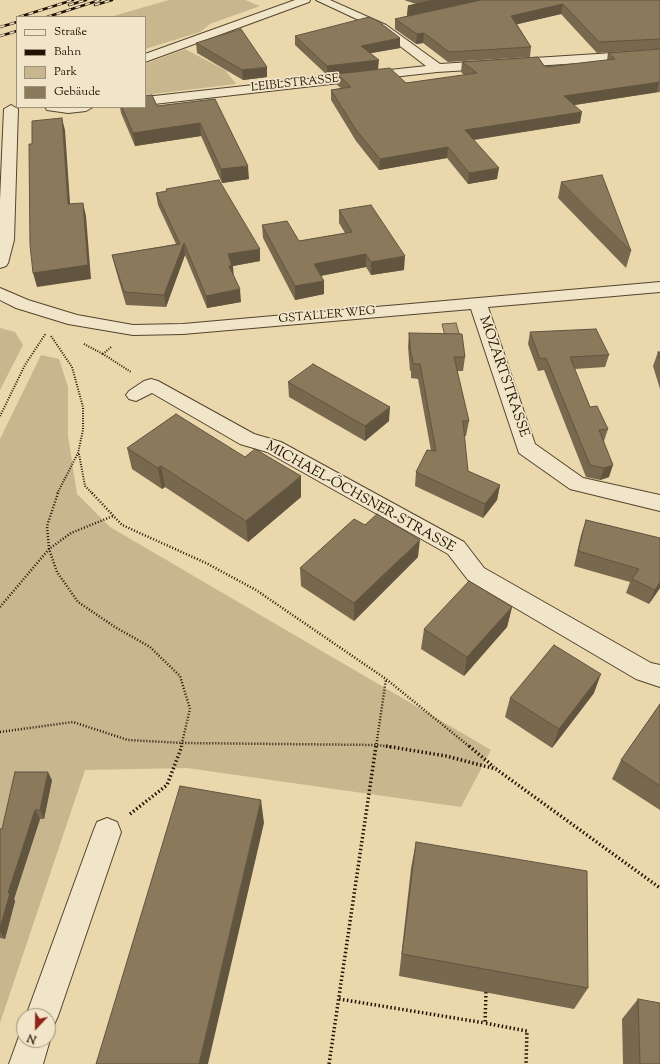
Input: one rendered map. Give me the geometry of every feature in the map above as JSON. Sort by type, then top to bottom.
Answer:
[{"type":"street","points":[[146,58],[305,0]]},
{"type":"street","points":[[321,0],[382,27],[437,68]]},
{"type":"street","points":[[382,27],[398,24]]},
{"type":"street","name":"LEIBLSTRASSE","points":[[146,101],[437,68],[660,54]]},
{"type":"street","points":[[0,263],[6,240],[17,108]]},
{"type":"street","points":[[60,108],[77,108]]},
{"type":"street","name":"GSTALLER WEG","points":[[0,292],[22,304],[74,320],[133,330],[183,329],[660,287]]},
{"type":"street","name":"MOZARTSTRASSE","points":[[478,303],[526,448],[578,484],[660,503]]},
{"type":"street","name":"MICHAEL-ÖCHSNER-STRASSE","points":[[144,390],[247,439],[274,447],[456,548],[476,574],[645,672],[660,676]]},
{"type":"street","points":[[45,1008],[107,832]]},
{"type":"street","points":[[26,1064],[31,1048]]},
{"type":"path","points":[[133,330],[103,354],[144,390]]},
{"type":"path","points":[[0,416],[25,365],[48,331],[72,367],[83,407],[83,430],[78,453],[55,498],[47,526],[49,549],[58,572],[78,602],[115,627],[150,646],[180,676],[190,709],[183,743],[167,785],[107,832]]},
{"type":"path","points":[[78,453],[85,486],[122,525],[206,563],[256,590],[386,679],[496,769],[660,888]]},
{"type":"path","points":[[0,607],[49,549],[71,533],[113,516]]},
{"type":"path","points":[[329,1064],[386,679]]},
{"type":"path","points":[[0,732],[73,722],[128,740],[183,743],[377,745],[446,756],[496,769]]},
{"type":"path","points":[[485,1023],[486,992]]},
{"type":"path","points":[[339,999],[527,1031],[526,1064]]},
{"type":"green space","points":[[169,0],[245,0],[260,6],[210,24],[200,32],[146,49],[146,16],[113,16]]},
{"type":"green space","points":[[185,49],[225,70],[236,84],[146,95],[146,64]]},
{"type":"green space","points":[[0,328],[15,332],[23,345],[0,390]]},
{"type":"green space","points":[[41,355],[59,359],[68,387],[68,436],[77,494],[110,527],[491,750],[461,807],[187,768],[85,770],[0,1023],[0,439]]},
{"type":"shaded area","points":[[456,323],[461,340],[446,340],[442,324]]},
{"type":"building","points":[[433,0],[437,0],[408,6]]},
{"type":"building","points":[[481,0],[660,0],[660,39],[599,42],[563,4],[511,16],[531,47],[449,52],[424,33],[417,34],[395,19]]},
{"type":"building","points":[[369,17],[378,21],[400,38],[361,46],[379,60],[327,66],[295,36]]},
{"type":"building","points":[[241,29],[267,67],[242,70],[196,43]]},
{"type":"building","points":[[660,49],[660,82],[564,96],[582,112],[465,130],[499,168],[469,173],[448,147],[380,159],[356,130],[331,90],[351,87],[337,74],[390,68],[406,83],[477,73],[462,62],[538,57],[545,67],[615,59],[608,53]]},
{"type":"building","points":[[152,95],[157,106],[215,99],[248,166],[221,169],[200,123],[133,133],[122,108],[146,108],[146,96]]},
{"type":"building","points":[[62,118],[68,204],[83,203],[88,265],[33,273],[30,245],[29,144],[32,144],[32,121]]},
{"type":"building","points":[[602,175],[631,251],[561,182]]},
{"type":"building","points":[[219,180],[260,249],[228,254],[232,266],[229,266],[240,289],[206,296],[184,243],[164,295],[124,292],[112,255],[180,244],[156,193],[167,191],[166,189]]},
{"type":"building","points":[[371,205],[405,256],[371,262],[366,254],[314,264],[324,281],[295,286],[262,225],[287,221],[299,241],[352,232],[339,210]]},
{"type":"building","points":[[596,329],[609,355],[570,357],[590,407],[597,406],[608,429],[599,430],[613,465],[604,468],[590,465],[546,358],[540,359],[530,332]]},
{"type":"building","points":[[409,333],[462,334],[465,357],[454,357],[469,421],[463,421],[468,471],[500,485],[485,504],[416,472],[427,450],[436,451],[420,364],[413,364]]},
{"type":"building","points":[[313,364],[390,407],[365,426],[288,382]]},
{"type":"building","points":[[176,414],[245,457],[255,449],[301,476],[246,521],[161,466],[158,468],[127,448]]},
{"type":"building","points":[[377,514],[420,540],[354,603],[300,568],[354,519],[365,525]]},
{"type":"building","points":[[586,520],[660,538],[660,582],[655,590],[632,579],[639,569],[578,551]]},
{"type":"building","points":[[469,581],[512,607],[467,657],[424,629]]},
{"type":"building","points":[[554,645],[601,674],[559,729],[510,698]]},
{"type":"building","points":[[660,704],[660,786],[621,760]]},
{"type":"building","points":[[15,772],[48,772],[40,810],[35,810],[8,893],[10,893],[0,928],[0,829],[2,829]]},
{"type":"building","points":[[180,786],[261,800],[199,1064],[96,1064]]},
{"type":"building","points":[[416,842],[587,871],[588,988],[402,954]]},
{"type":"building","points":[[638,999],[660,1003],[660,1064],[640,1064]]},
{"type":"railway","points":[[22,16],[73,0]]},
{"type":"railway","points":[[69,5],[86,0]]},
{"type":"railway","points":[[50,16],[100,0]]},
{"type":"railway","points":[[95,5],[112,0]]},
{"type":"railway","points":[[0,27],[16,22]]},
{"type":"railway","points":[[0,36],[16,31]]}]
